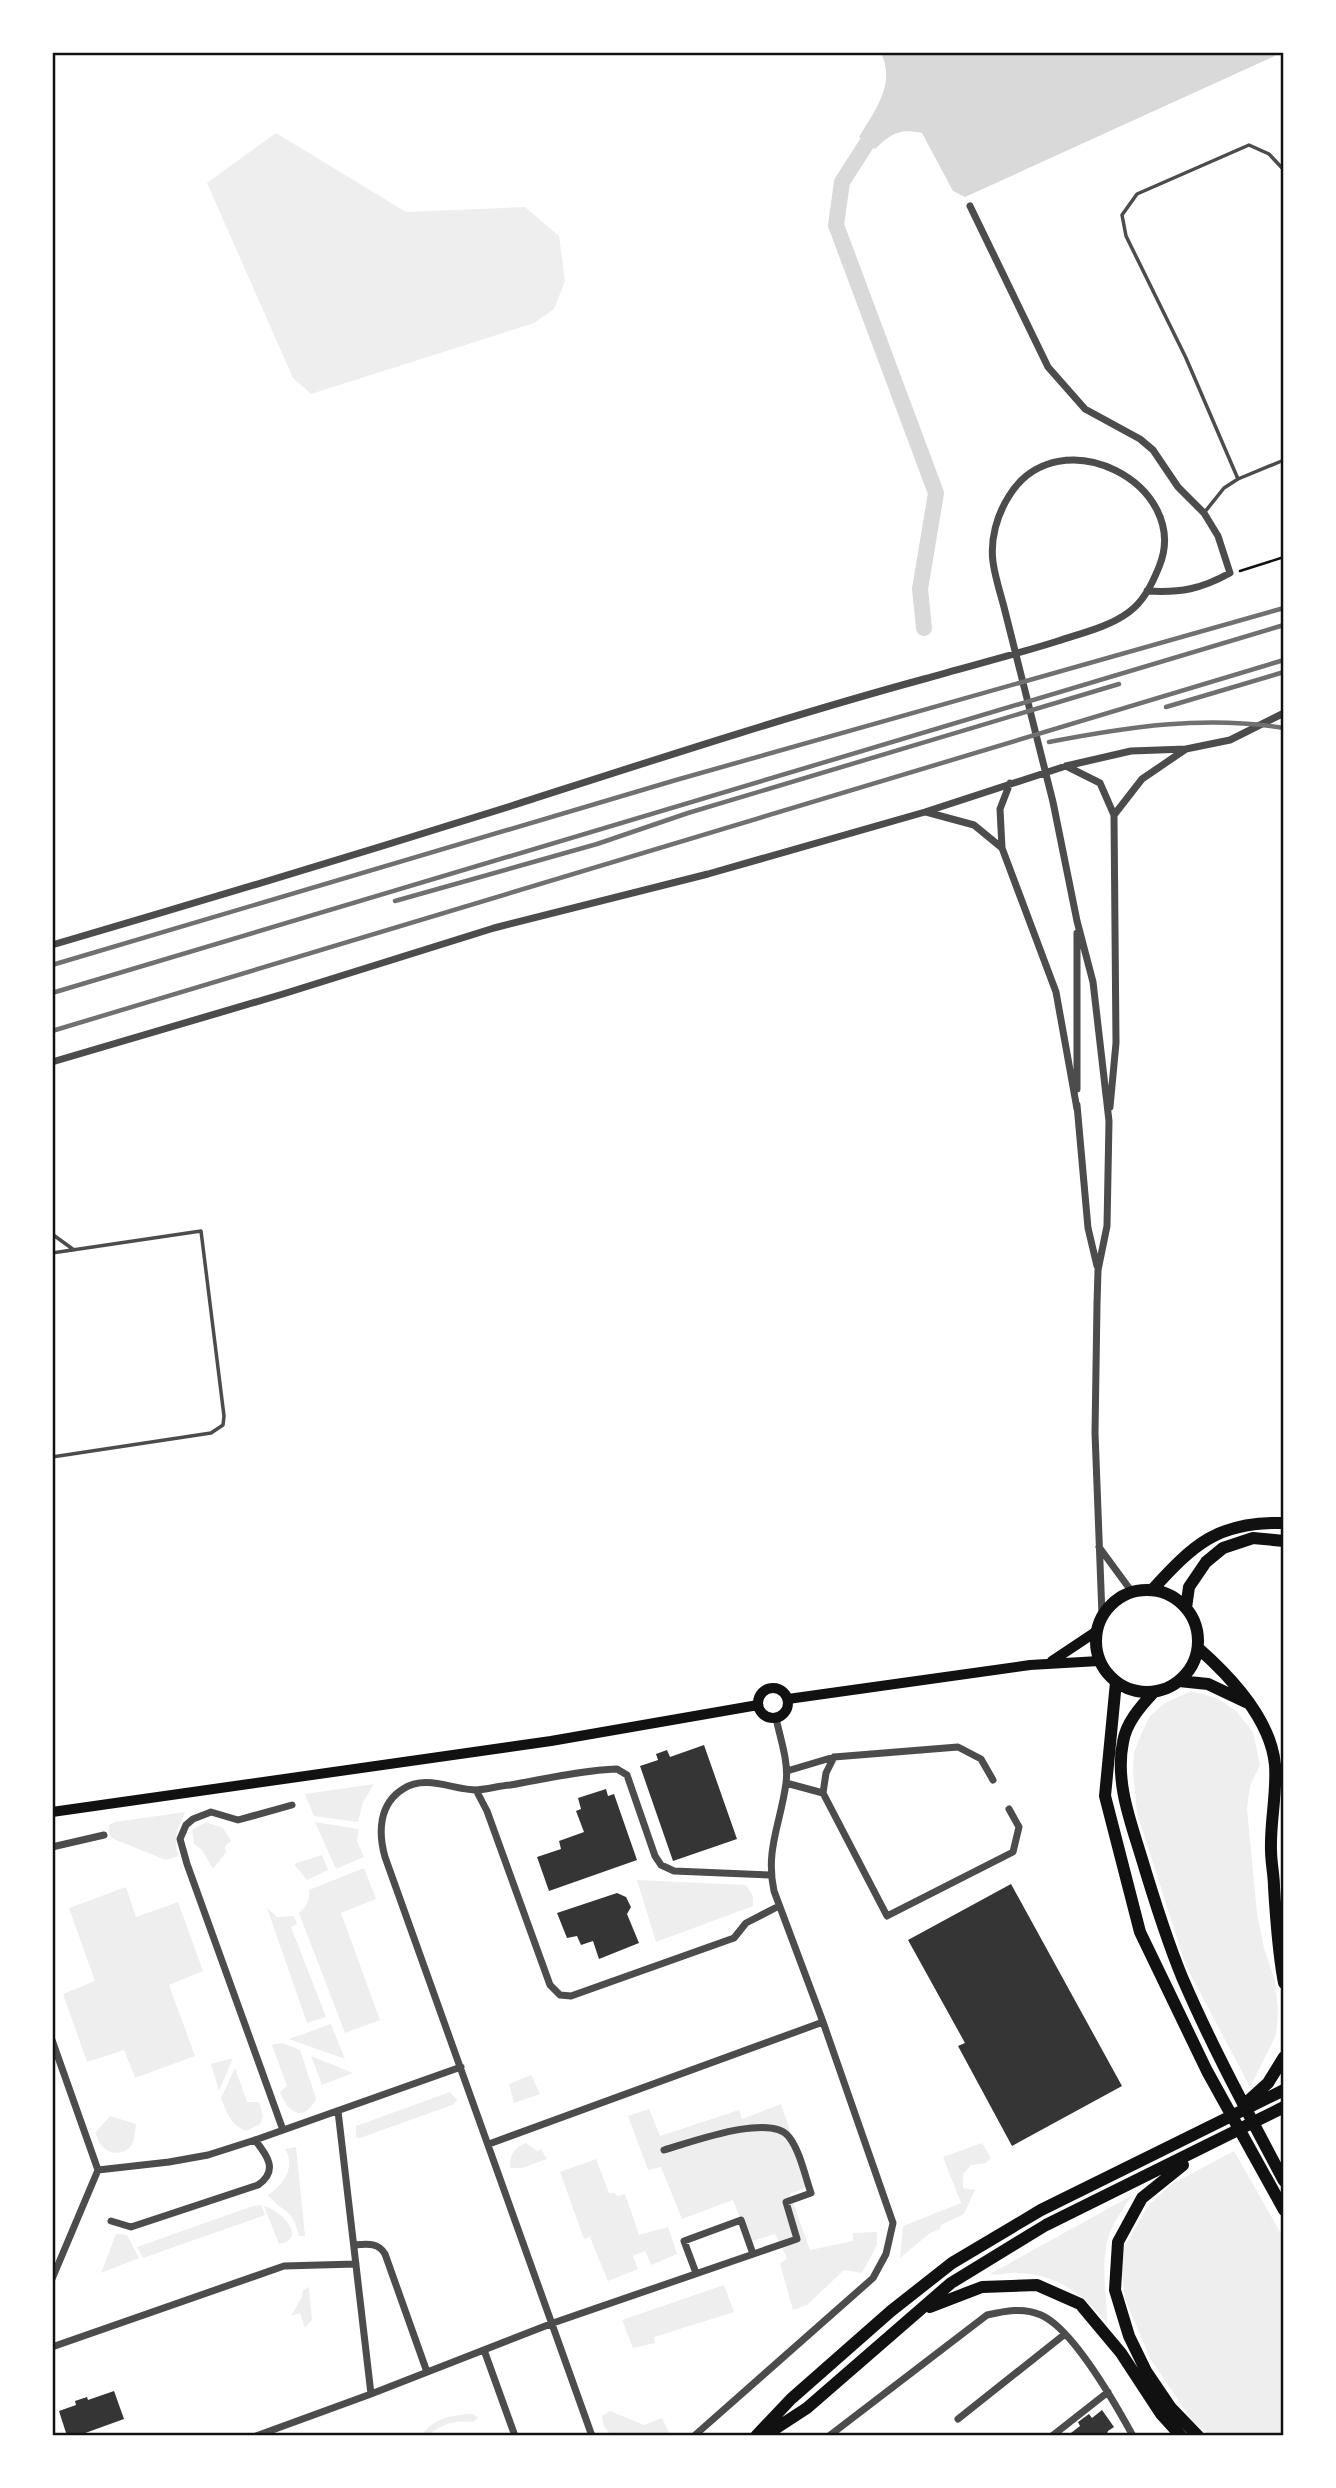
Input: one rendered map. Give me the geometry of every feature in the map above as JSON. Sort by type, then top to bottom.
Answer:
[{"type":"main road","points":[[1152,1590],[1192,1549],[1212,1535],[1254,1522],[1283,1522]]},
{"type":"main road","points":[[1186,1608],[1189,1587],[1206,1562],[1223,1548],[1253,1538],[1283,1541]]},
{"type":"main road","points":[[1153,1693],[1135,1691],[1116,1682],[1100,1661],[1096,1649],[1097,1631],[1102,1615],[1120,1597],[1132,1592],[1152,1590],[1176,1599],[1194,1620],[1198,1633],[1198,1648],[1188,1672],[1179,1681],[1153,1693],[1131,1721],[1123,1740],[1120,1763],[1125,1803],[1150,1888],[1181,1975],[1224,2067],[1283,2181]]},
{"type":"main road","points":[[1050,1662],[1097,1631]]},
{"type":"main road","points":[[1198,1648],[1223,1670],[1261,1720],[1275,1763],[1271,1850],[1283,1983]]},
{"type":"main road","points":[[788,1699],[1050,1662],[1100,1661]]},
{"type":"main road","points":[[1179,1681],[1208,1684],[1246,1702]]},
{"type":"main road","points":[[1116,1682],[1105,1796],[1140,1931],[1207,2071],[1283,2210]]},
{"type":"main road","points":[[773,1688],[783,1691],[788,1699],[785,1713],[776,1718],[767,1717],[758,1705],[760,1695],[773,1688]]},
{"type":"main road","points":[[52,1812],[551,1741],[758,1705]]},
{"type":"main road","points":[[1276,1922],[1283,1937]]},
{"type":"main road","points":[[1196,2132],[1253,2098],[1268,2083],[1283,2057]]},
{"type":"main road","points":[[756,2435],[791,2399],[891,2311],[952,2263],[1041,2210],[1283,2090]]},
{"type":"main road","points":[[764,2435],[807,2408],[951,2283],[1046,2225],[1283,2107]]},
{"type":"main road","points":[[1198,2435],[1171,2408],[1146,2371],[1129,2336],[1115,2290],[1118,2242],[1142,2198],[1202,2149]]},
{"type":"main road","points":[[923,2310],[982,2287],[996,2286],[1037,2285],[1080,2304],[1121,2353],[1161,2414],[1181,2435]]},
{"type":"street","points":[[970,205],[1048,367],[1085,409],[1140,439],[1153,450],[1178,486],[1204,513],[1217,536],[1230,573],[1206,586],[1171,592],[1147,591]]},
{"type":"street","points":[[52,945],[426,833],[848,700],[1091,631],[1127,614],[1139,604],[1165,550],[1165,535],[1160,519],[1138,486],[1110,466],[1091,461],[1055,461],[1027,474],[1015,487],[997,521],[993,561],[1004,607],[1053,802],[1077,921],[1093,982],[1109,1121]]},
{"type":"street","points":[[53,1062],[494,928],[708,874],[925,812],[1066,766],[1131,751],[1186,749],[1230,740],[1283,713]]},
{"type":"street","points":[[1114,815],[1142,779],[1186,749]]},
{"type":"street","points":[[1066,766],[1100,783],[1114,815],[1116,1043],[1109,1121],[1107,1226],[1098,1270],[1095,1433],[1102,1615]]},
{"type":"street","points":[[1010,783],[1000,809],[1002,848],[1056,992],[1077,1109],[1088,1228],[1098,1270]]},
{"type":"street","points":[[925,812],[974,825],[1002,848]]},
{"type":"street","points":[[1077,921],[1077,1109]]},
{"type":"street","points":[[1098,1547],[1132,1592]]},
{"type":"street","points":[[694,2435],[873,2278],[887,2254],[894,2223],[779,1906],[771,1875],[773,1838],[787,1771],[776,1718]]},
{"type":"street","points":[[787,1771],[834,1757],[958,1747],[981,1759],[993,1780]]},
{"type":"street","points":[[834,1757],[826,1773],[823,1793],[887,1916],[1013,1852],[1019,1827],[1009,1809]]},
{"type":"street","points":[[592,2435],[385,1857],[380,1829],[387,1805],[405,1787],[426,1782],[477,1790],[617,1769],[627,1775],[655,1856],[664,1867],[674,1871],[771,1875]]},
{"type":"street","points":[[786,1783],[823,1793]]},
{"type":"street","points":[[477,1790],[550,1984],[560,1994],[571,1996],[734,1938],[746,1923],[779,1906]]},
{"type":"street","points":[[283,2130],[180,1839],[186,1825],[211,1812],[238,1819],[292,1805]]},
{"type":"street","points":[[52,1847],[104,1835]]},
{"type":"street","points":[[489,2144],[823,2022]]},
{"type":"street","points":[[52,2278],[85,2210],[98,2170],[53,2044]]},
{"type":"street","points":[[98,2170],[208,2155],[461,2067]]},
{"type":"street","points":[[338,2111],[371,2394]]},
{"type":"street","points":[[256,2435],[371,2394],[553,2323],[797,2239],[786,2203],[811,2193],[791,2138],[784,2130],[770,2127],[743,2128],[663,2150]]},
{"type":"street","points":[[111,2221],[131,2227],[258,2185],[267,2177],[270,2164],[255,2140]]},
{"type":"street","points":[[696,2273],[684,2241],[741,2220],[752,2254]]},
{"type":"street","points":[[354,2245],[373,2244],[385,2254],[427,2372]]},
{"type":"street","points":[[52,2347],[284,2266],[356,2264]]},
{"type":"street","points":[[829,2435],[987,2315],[1013,2310],[1040,2315],[1065,2334],[1108,2392],[1133,2435]]},
{"type":"street","points":[[958,2419],[1065,2334]]},
{"type":"street","points":[[484,2350],[515,2435]]},
{"type":"street","points":[[1052,2435],[1108,2392]]},
{"type":"street","points":[[281,2427],[284,2435]]},
{"type":"lane","points":[[1238,479],[1186,358],[1126,236],[1122,215],[1137,194],[1249,145],[1269,154],[1283,170]]},
{"type":"lane","points":[[1204,513],[1224,488],[1238,479],[1283,460]]},
{"type":"lane","points":[[52,1253],[201,1231],[224,1421],[220,1429],[211,1433],[52,1457]]},
{"type":"lane","points":[[52,1234],[74,1250]]},
{"type":"path","points":[[1230,573],[1283,557]]},
{"type":"shaded area","points":[[881,53],[1277,53],[965,197],[953,191],[922,133],[901,132],[886,139],[875,149],[859,137],[877,107],[885,86],[885,64]]},
{"type":"shaded area","points":[[276,133],[406,212],[525,207],[559,236],[565,281],[554,309],[534,323],[311,394],[293,378],[207,183]]},
{"type":"shaded area","points":[[1191,1691],[1217,1698],[1236,1711],[1253,1732],[1260,1765],[1250,1786],[1247,1809],[1257,1913],[1264,1948],[1275,1981],[1278,2011],[1276,2035],[1250,2087],[1186,1966],[1137,1813],[1134,1752],[1143,1730],[1150,1716],[1165,1703]]},
{"type":"shaded area","points":[[374,1784],[363,1802],[358,1822],[314,1816],[305,1794]]},
{"type":"shaded area","points":[[185,1812],[176,1839],[179,1856],[166,1860],[110,1836],[109,1825],[115,1822]]},
{"type":"shaded area","points":[[206,1822],[223,1828],[231,1841],[225,1846],[226,1852],[213,1869],[202,1850],[194,1844],[192,1830]]},
{"type":"shaded area","points":[[315,1822],[359,1829],[357,1841],[364,1857],[336,1869]]},
{"type":"shaded area","points":[[322,1855],[328,1870],[307,1880],[294,1864]]},
{"type":"shaded area","points":[[364,1868],[376,1899],[341,1913],[380,2020],[345,2033],[299,1913],[307,1903],[309,1890]]},
{"type":"shaded area","points":[[637,1880],[746,1885],[753,1896],[753,1906],[656,1942]]},
{"type":"shaded area","points":[[126,1887],[136,1917],[178,1902],[203,1971],[169,1985],[195,2056],[135,2078],[124,2050],[87,2062],[63,1994],[95,1981],[69,1908]]},
{"type":"shaded area","points":[[267,1908],[277,1917],[294,1916],[297,1924],[291,1927],[326,2017],[307,2023]]},
{"type":"shaded area","points":[[331,2024],[345,2059],[289,2039]]},
{"type":"shaded area","points":[[282,2043],[300,2050],[316,2099],[301,2113],[291,2110],[280,2092],[287,2086],[272,2045]]},
{"type":"shaded area","points":[[311,2056],[353,2073],[322,2085]]},
{"type":"shaded area","points":[[233,2058],[219,2091],[211,2064]]},
{"type":"shaded area","points":[[235,2068],[247,2102],[259,2102],[263,2116],[260,2124],[246,2131],[233,2121],[221,2098]]},
{"type":"shaded area","points":[[531,2075],[540,2094],[514,2103],[509,2084]]},
{"type":"shaded area","points":[[450,2092],[458,2101],[454,2102],[455,2104],[360,2138],[356,2137],[356,2126]]},
{"type":"shaded area","points":[[781,2104],[809,2186],[790,2194],[810,2250],[853,2241],[853,2233],[877,2232],[877,2245],[862,2273],[844,2270],[807,2305],[793,2310],[780,2264],[787,2258],[775,2234],[749,2242],[733,2200],[682,2219],[661,2167],[648,2170],[628,2116],[649,2109],[660,2136],[739,2110],[742,2119]]},
{"type":"shaded area","points":[[110,2116],[136,2124],[133,2142],[124,2151],[107,2151],[95,2133]]},
{"type":"shaded area","points":[[526,2143],[537,2151],[541,2149],[547,2159],[522,2168],[510,2168],[513,2152]]},
{"type":"shaded area","points":[[982,2143],[991,2158],[986,2163],[971,2165],[963,2174],[963,2188],[975,2190],[964,2214],[941,2225],[940,2229],[930,2233],[900,2258],[903,2226],[961,2203],[943,2157]]},
{"type":"shaded area","points":[[296,2147],[305,2236],[299,2236],[291,2215],[268,2195],[287,2175],[289,2162],[285,2149]]},
{"type":"shaded area","points":[[1234,2151],[1283,2237],[1283,2435],[1210,2435],[1193,2422],[1150,2358],[1125,2299],[1123,2249],[1148,2206],[1170,2185]]},
{"type":"shaded area","points":[[596,2159],[609,2193],[618,2196],[625,2194],[639,2235],[668,2227],[677,2254],[651,2265],[645,2251],[633,2256],[638,2269],[608,2281],[590,2237],[584,2239],[560,2172]]},
{"type":"shaded area","points":[[1131,2196],[1113,2225],[1106,2246],[1104,2268],[1107,2323],[1078,2295],[1046,2277],[1033,2274],[990,2274]]},
{"type":"shaded area","points":[[261,2205],[265,2215],[143,2258],[137,2247],[253,2206]]},
{"type":"shaded area","points":[[264,2206],[278,2213],[289,2225],[292,2237],[288,2241],[279,2244]]},
{"type":"shaded area","points":[[116,2234],[127,2235],[139,2258],[101,2273]]},
{"type":"shaded area","points":[[724,2285],[734,2312],[654,2337],[655,2343],[633,2348],[622,2320]]},
{"type":"shaded area","points":[[309,2287],[312,2320],[305,2328],[300,2313],[291,2316],[303,2290]]},
{"type":"shaded area","points":[[610,2411],[644,2425],[662,2418],[670,2434],[611,2435],[604,2426],[602,2416]]},
{"type":"shaded area","points":[[473,2414],[478,2418],[473,2422],[450,2423],[422,2435],[444,2418]]},
{"type":"building","points":[[704,1745],[737,1839],[673,1861],[640,1766],[658,1760],[656,1754],[667,1750],[670,1757]]},
{"type":"building","points":[[606,1789],[608,1796],[614,1794],[637,1860],[549,1891],[537,1857],[561,1849],[559,1841],[584,1832],[576,1811],[581,1809],[578,1798]]},
{"type":"building","points":[[1011,1884],[1122,2086],[1012,2146],[958,2046],[965,2043],[908,1940]]},
{"type":"building","points":[[617,1893],[626,1897],[631,1907],[627,1914],[639,1943],[599,1959],[593,1941],[581,1945],[577,1936],[567,1938],[557,1913]]},
{"type":"building","points":[[114,2391],[124,2419],[77,2436],[67,2436],[59,2411],[76,2405],[75,2401],[87,2397],[88,2400]]},
{"type":"building","points":[[1102,2410],[1114,2427],[1106,2436],[1067,2436],[1080,2426],[1078,2422],[1089,2414],[1092,2418]]},
{"type":"waterway","points":[[867,143],[842,182],[836,225],[936,493],[920,589],[924,628]]},
{"type":"railway","points":[[52,965],[676,780],[1284,608]]},
{"type":"railway","points":[[52,993],[1284,625]]},
{"type":"railway","points":[[52,1031],[1284,660]]},
{"type":"railway","points":[[1166,707],[1284,672]]},
{"type":"railway","points":[[395,901],[597,844],[688,813],[1119,684]]},
{"type":"railway","points":[[1049,742],[1166,724],[1254,724],[1284,728]]}]
